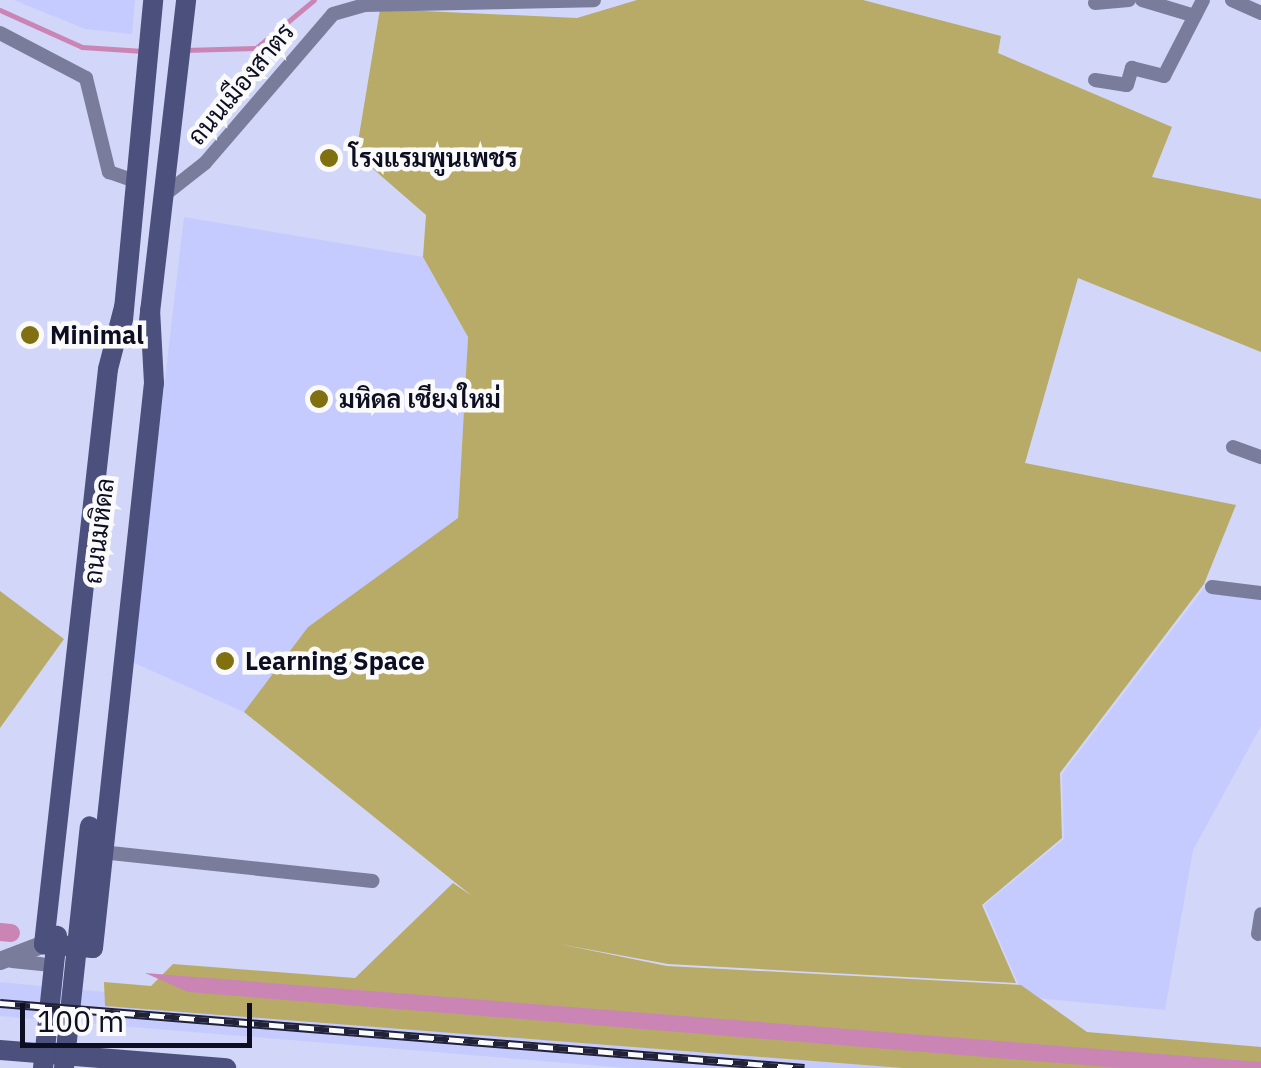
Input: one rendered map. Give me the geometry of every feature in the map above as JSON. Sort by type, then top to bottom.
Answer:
[{"type":"main road","name":"ถนนมหิดล","points":[[34,1063],[72,794],[153,0]]},
{"type":"main road","name":"ถนนมหิดล","points":[[64,1068],[186,0]]},
{"type":"main road","points":[[124,307],[108,370],[43,954],[93,948],[154,382],[150,310]]},
{"type":"main road","points":[[0,1050],[34,1063],[226,1068]]},
{"type":"street","name":"ถนนเมืองสาตร","points":[[163,196],[205,163],[333,14],[364,5],[594,0]]},
{"type":"street","points":[[1096,3],[1129,0]]},
{"type":"street","points":[[1142,0],[1195,16]]},
{"type":"street","points":[[1095,80],[1128,85],[1132,68],[1164,76],[1203,0]]},
{"type":"street","points":[[1232,0],[1261,13]]},
{"type":"street","points":[[0,33],[86,78],[109,172],[135,181]]},
{"type":"street","points":[[1233,447],[1261,457]]},
{"type":"street","points":[[1212,587],[1261,593]]},
{"type":"street","points":[[102,852],[372,882]]},
{"type":"street","points":[[1258,934],[1261,914]]},
{"type":"street","points":[[6,961],[43,954]]},
{"type":"shaded area","points":[[14,0],[135,0],[132,34],[85,29]]},
{"type":"shaded area","points":[[637,0],[863,0],[1001,36],[998,53],[1172,127],[1152,177],[1261,199],[1261,352],[1078,278],[1025,463],[1236,505],[1204,584],[1060,773],[1062,838],[982,905],[1016,983],[668,964],[559,944],[667,966],[1021,985],[1087,1032],[1261,1047],[1261,1068],[903,1068],[105,1006],[104,982],[151,986],[173,964],[355,978],[453,883],[472,896],[244,712],[308,627],[458,518],[468,337],[423,257],[426,215],[356,154],[380,9],[577,18]]},
{"type":"shaded area","points":[[184,217],[423,257],[468,337],[458,519],[308,627],[244,712],[132,662]]},
{"type":"shaded area","points":[[1205,587],[1261,599],[1261,726],[1193,850],[1165,1010],[1024,997],[984,905],[1064,839],[1062,774]]},
{"type":"shaded area","points":[[0,591],[64,639],[0,728]]},
{"type":"shaded area","points":[[145,973],[1261,1062],[1261,1068],[1120,1068],[188,992]]},
{"type":"shaded area","points":[[0,982],[541,1034],[1009,1068],[626,1068],[0,1016]]},
{"type":"waterway","points":[[184,50],[256,48],[314,0]]},
{"type":"waterway","points":[[0,10],[82,47],[143,51]]},
{"type":"waterway","points":[[0,932],[11,933]]},
{"type":"railway","points":[[0,1003],[804,1068]]},
{"type":"place","name":"โรงแรมพูนเพชร","points":[[329,158]]},
{"type":"place","name":"Minimal","points":[[30,335]]},
{"type":"place","name":"มหิดล เชียงใหม่","points":[[319,399]]},
{"type":"place","name":"Learning Space","points":[[225,661]]}]
